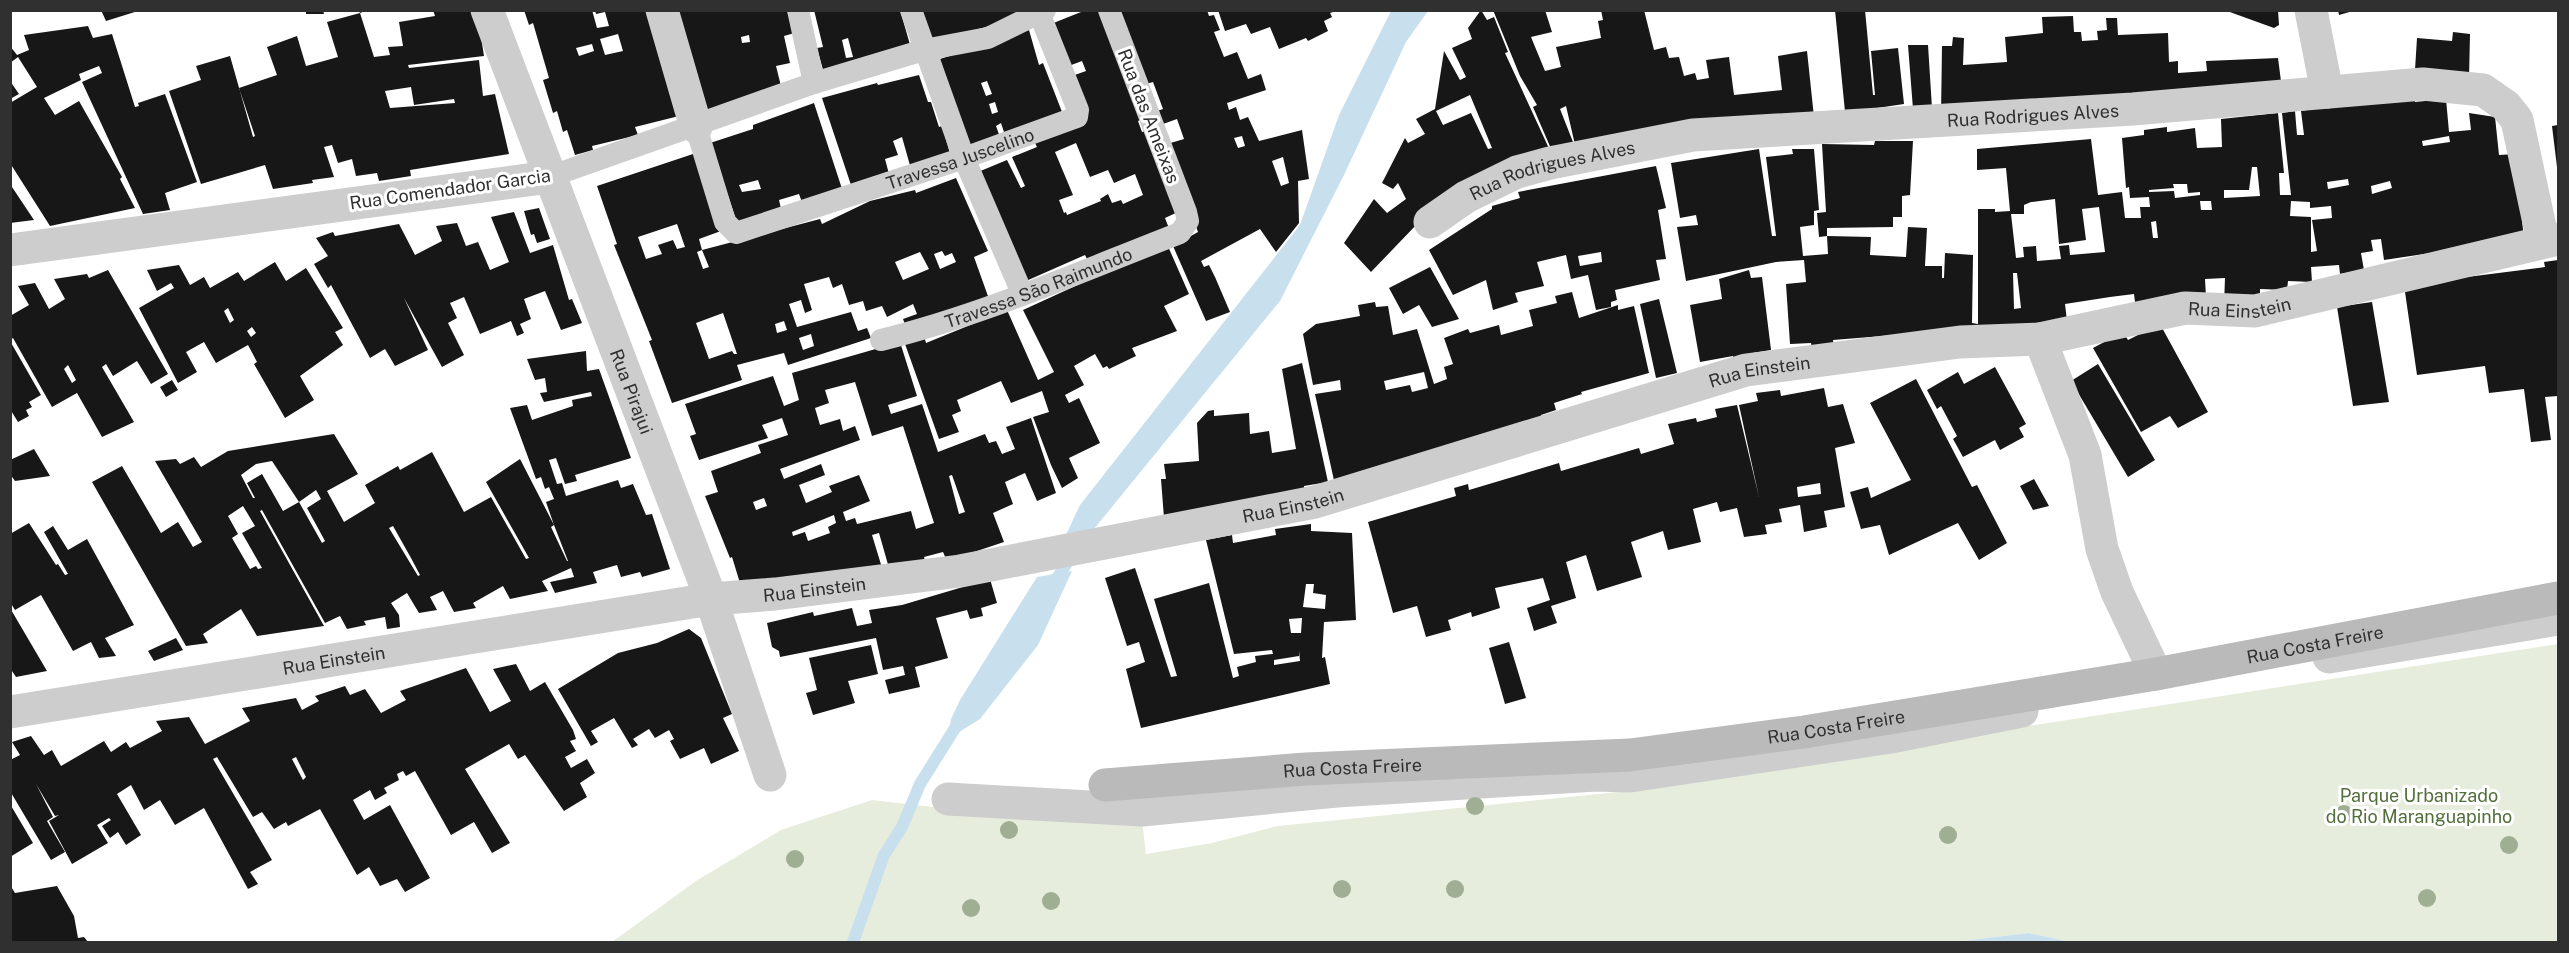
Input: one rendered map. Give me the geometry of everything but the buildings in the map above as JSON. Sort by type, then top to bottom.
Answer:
[{"type":"main road","name":"Rua Costa Freire","points":[[1105,785],[1306,769],[1630,755],[1816,730],[2156,674],[2559,598]]},
{"type":"street","name":"Rua Pirajui","points":[[487,10],[711,599],[770,775]]},
{"type":"street","points":[[662,10],[696,127]]},
{"type":"street","points":[[2311,10],[2327,92]]},
{"type":"street","name":"Rua Rodrigues Alves","points":[[1430,222],[1466,197],[1517,172],[1550,163],[1693,135],[2109,110],[2423,84],[2483,90],[2494,95],[2517,120],[2551,240]]},
{"type":"street","name":"Rua Comendador Garcia","points":[[10,250],[549,177]]},
{"type":"street","name":"Rua Einstein","points":[[10,712],[711,599],[775,594],[960,571],[1315,502],[1746,370],[1960,342],[2040,339],[2185,308],[2255,311],[2551,240]]},
{"type":"street","points":[[2040,339],[2085,455],[2102,549],[2117,592],[2156,674]]},
{"type":"street","points":[[948,799],[1142,810],[1337,791],[1596,775],[1630,776],[1891,737],[2075,701],[2559,619]]},
{"type":"lane","points":[[798,10],[814,83]]},
{"type":"lane","points":[[911,10],[963,158],[1022,293]]},
{"type":"lane","name":"Rua das Ameixas","points":[[1109,10],[1188,221]]},
{"type":"lane","name":"Rua Comendador Garcia","points":[[549,177],[696,127],[814,83],[924,50],[988,38],[1040,11]]},
{"type":"lane","name":"Travessa Juscelino","points":[[696,127],[724,222],[736,233],[963,158],[1077,117],[1078,110],[1040,11]]},
{"type":"lane","name":"Travessa São Raimundo","points":[[880,340],[913,332],[1180,233],[1188,221]]},
{"type":"green space","name":"Parque Urbanizado do Rio Maranguapinho","points":[[2558,644],[2557,942],[2071,942],[2028,933],[1955,942],[612,942],[696,881],[781,830],[872,800],[992,814],[1142,820],[1146,854],[1212,843],[1278,826],[1648,789],[2009,729]]},
{"type":"water","points":[[1391,11],[1428,11],[1406,42],[1344,175],[1280,301],[1089,535],[1064,539],[1080,505],[1300,225],[1339,115]]},
{"type":"water","points":[[1072,571],[1038,645],[980,719],[948,739],[951,719],[960,700],[1037,577]]},
{"type":"water","points":[[2028,933],[2071,942],[1955,942]]},
{"type":"waterway","points":[[1051,587],[1073,554]]},
{"type":"waterway","points":[[853,942],[884,855],[902,827],[920,784],[957,725]]}]
